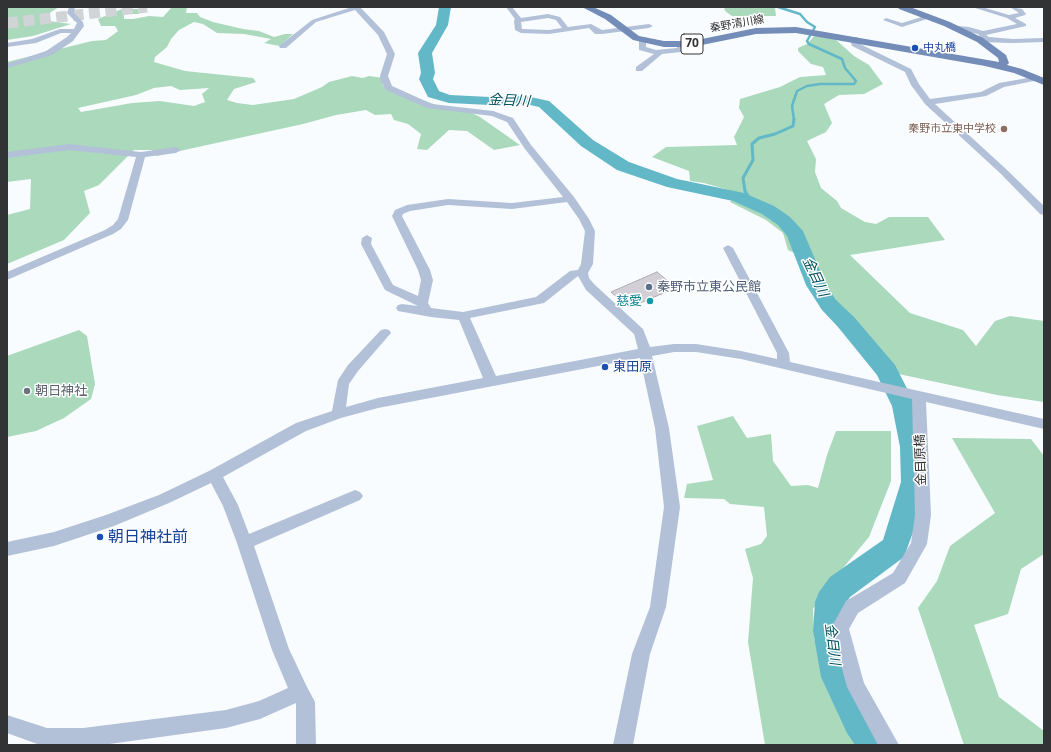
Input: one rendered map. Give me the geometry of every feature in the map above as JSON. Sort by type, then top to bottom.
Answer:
[{"type":"main road","name":"秦野清川線","points":[[586,7],[608,17],[624,30],[642,39],[664,44],[701,42],[756,31],[783,29],[807,31],[854,39]]},
{"type":"main road","points":[[902,7],[984,37],[1003,57],[1004,63],[1001,66]]},
{"type":"main road","name":"70","points":[[854,39],[1001,66],[1040,80]]},
{"type":"street","points":[[7,66],[49,53],[70,39],[80,26],[80,22],[70,13],[72,7]]},
{"type":"street","points":[[283,46],[314,20],[356,7],[381,34],[391,54],[384,76],[385,82],[389,88],[430,106],[493,114],[510,120],[528,147],[554,178],[584,218],[590,231],[587,264],[582,273]]},
{"type":"street","points":[[975,7],[1009,17],[1024,25],[984,37]]},
{"type":"street","points":[[1009,17],[1023,14],[1020,10],[1013,7]]},
{"type":"street","points":[[509,8],[515,13],[519,20],[517,21],[521,32],[549,32],[591,26],[599,32],[649,26]]},
{"type":"street","points":[[547,8],[548,16]]},
{"type":"street","points":[[519,20],[548,16],[558,18],[566,29]]},
{"type":"street","points":[[886,20],[902,25],[928,17]]},
{"type":"street","points":[[7,45],[32,41],[60,31],[76,31]]},
{"type":"street","points":[[984,37],[1013,41],[1044,40]]},
{"type":"street","points":[[642,39],[642,48],[659,53],[681,50],[681,44]]},
{"type":"street","points":[[854,39],[855,44],[908,72],[915,85],[928,102],[1003,171],[1044,212]]},
{"type":"street","points":[[639,69],[659,53]]},
{"type":"street","points":[[928,102],[984,94],[1002,85],[1040,80]]},
{"type":"street","points":[[7,155],[69,147],[141,155],[176,150]]},
{"type":"street","points":[[7,276],[109,232],[117,227],[123,220],[141,155]]},
{"type":"street","points":[[424,307],[427,280],[426,275],[397,216],[399,212],[407,208],[448,202],[512,206],[570,200]]},
{"type":"street","points":[[367,238],[366,244],[389,287],[424,307],[431,313],[463,316],[540,300],[574,273],[582,273]]},
{"type":"street","points":[[728,248],[783,354],[784,364]]},
{"type":"street","points":[[582,273],[590,287],[639,332],[646,352],[646,360],[662,428],[672,507],[658,607],[641,654],[623,745]]},
{"type":"street","points":[[402,308],[424,307]]},
{"type":"street","points":[[463,316],[491,382]]},
{"type":"street","points":[[338,414],[343,383],[353,368],[385,333]]},
{"type":"street","points":[[7,549],[54,539],[109,521],[164,499],[214,475],[277,439],[302,427],[338,414],[378,403],[674,348],[696,348],[741,355],[865,383],[915,398],[1044,424]]},
{"type":"street","name":"金目原橋","points":[[889,745],[856,687],[840,628],[852,607],[899,578],[919,544],[923,514],[915,398]]},
{"type":"street","points":[[214,475],[230,505],[245,543],[280,650],[299,692],[306,702],[306,745]]},
{"type":"street","points":[[245,543],[355,496]]},
{"type":"street","points":[[7,724],[48,738],[83,738],[226,719],[260,710],[299,692]]},
{"type":"green space","points":[[7,7],[59,7],[48,14],[49,21],[71,24],[33,36],[7,40]]},
{"type":"green space","points":[[187,7],[186,13],[197,13],[200,17],[213,22],[259,31],[274,37],[285,34],[293,34],[280,46],[264,43],[271,39],[244,34],[217,33],[203,24],[194,22],[179,30],[171,39],[167,47],[155,57],[154,62],[185,71],[253,78],[256,82],[234,89],[227,100],[253,105],[294,99],[322,87],[329,82],[352,76],[363,78],[369,76],[384,78],[382,85],[439,106],[466,110],[480,117],[520,145],[494,150],[467,131],[449,130],[427,150],[417,149],[421,134],[408,124],[394,120],[391,114],[375,115],[366,110],[336,115],[303,124],[157,156],[152,150],[134,150],[99,185],[84,191],[90,213],[64,240],[7,264],[7,215],[30,209],[31,179],[7,182],[7,62],[92,41],[106,40],[118,31],[115,26],[101,26],[98,19],[122,9],[138,9],[139,14],[124,14],[124,19],[133,19],[149,16],[163,17],[171,8]],"holes":[[[171,86],[180,90],[209,88],[202,94],[205,102],[194,106],[160,101],[132,103],[81,112],[78,108],[136,95],[154,88]]]},
{"type":"green space","points":[[724,7],[775,8],[776,16],[732,16],[725,11]]},
{"type":"green space","points":[[815,35],[835,39],[854,56],[869,65],[883,84],[864,94],[839,95],[824,104],[832,123],[826,132],[807,141],[816,159],[815,172],[821,188],[837,201],[841,208],[865,222],[876,224],[889,217],[928,217],[945,240],[850,255],[910,313],[963,330],[976,346],[995,321],[1010,316],[1044,321],[1044,402],[997,395],[894,373],[866,337],[831,303],[818,281],[809,260],[788,250],[783,233],[766,220],[730,202],[739,193],[704,183],[690,181],[689,171],[652,157],[666,147],[737,145],[734,137],[744,117],[739,108],[740,99],[780,87],[800,77],[826,75],[823,67],[811,64],[798,51],[798,48],[807,44]]},
{"type":"green space","points":[[79,330],[87,336],[95,384],[91,399],[64,418],[36,431],[7,437],[7,356]]},
{"type":"green space","points":[[733,416],[747,438],[771,434],[773,461],[791,486],[808,485],[818,488],[827,455],[836,431],[891,431],[891,481],[869,537],[828,586],[813,609],[814,639],[848,715],[847,732],[856,745],[765,745],[748,642],[753,578],[745,549],[761,544],[767,536],[764,507],[730,504],[724,499],[684,498],[687,484],[713,480],[697,426]]},
{"type":"green space","points":[[952,438],[1031,439],[1044,456],[1044,554],[1021,569],[1008,614],[974,625],[999,697],[1044,731],[1044,745],[964,745],[918,608],[937,581],[950,546],[995,513]]},
{"type":"building","name":"秦野市立東公民館","points":[[657,272],[676,288],[635,305],[626,297],[620,300],[611,292]]},
{"type":"waterway","name":"金目川","points":[[445,7],[442,25],[425,53],[428,73],[426,79],[433,94],[449,99],[490,101],[526,100],[544,104],[587,143],[623,166],[673,183],[738,197],[768,210],[784,221],[796,235],[816,285],[829,305],[846,322],[887,371],[904,406],[913,447],[914,482],[906,513],[894,548],[840,587],[830,602],[828,631],[837,677],[859,721],[875,745]]},
{"type":"waterway","points":[[778,7],[800,14],[807,22],[815,27],[807,41],[809,44],[842,59],[845,68],[856,81],[854,84],[820,84],[807,86],[797,91],[792,106],[794,120]]},
{"type":"waterway","points":[[751,201],[745,191],[743,178],[753,160],[752,144],[759,138],[775,134],[793,126],[794,120]]},
{"type":"tunnel","points":[[7,23],[147,7]]},
{"type":"place","name":"中丸橋","points":[[915,48]]},
{"type":"place","name":"秦野市立東中学校","points":[[1004,129]]},
{"type":"place","name":"秦野市立東公民館","points":[[649,287]]},
{"type":"place","name":"慈愛","points":[[650,301]]},
{"type":"place","name":"東田原","points":[[605,367]]},
{"type":"place","name":"朝日神社","points":[[27,391]]},
{"type":"place","name":"朝日神社前","points":[[100,537]]}]
